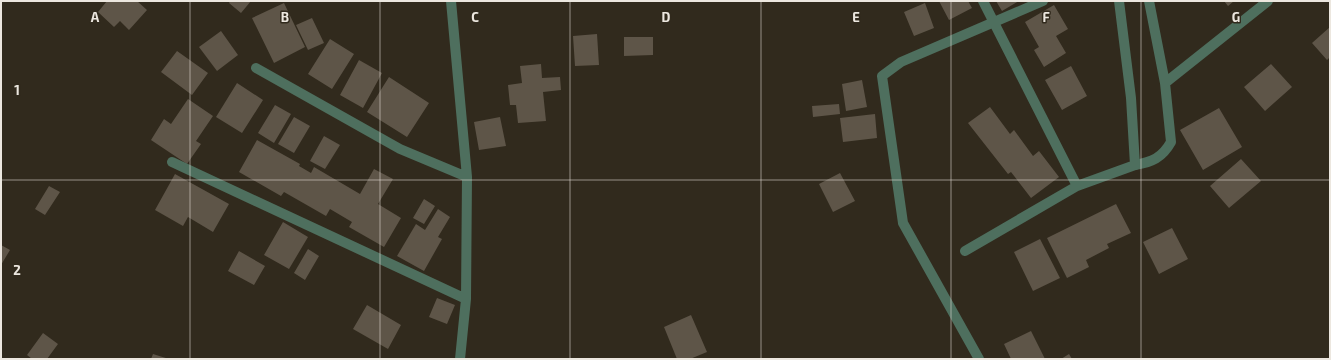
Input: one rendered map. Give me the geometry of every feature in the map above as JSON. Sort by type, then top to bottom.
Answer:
[{"type":"street","points":[[451,1],[467,177],[466,299],[460,359]]},
{"type":"street","points":[[983,1],[1077,186]]},
{"type":"street","points":[[978,359],[903,223],[882,76],[901,62],[1043,1]]},
{"type":"street","points":[[1119,1],[1131,98],[1135,165]]},
{"type":"street","points":[[965,251],[1077,186],[1135,165],[1153,162],[1158,159],[1171,142],[1165,83],[1149,1]]},
{"type":"street","points":[[1165,83],[1268,1]]},
{"type":"street","points":[[256,68],[400,149],[467,177]]},
{"type":"street","points":[[172,162],[466,299]]},
{"type":"building","points":[[107,1],[137,1],[147,10],[129,30],[120,21],[114,27],[98,12]]},
{"type":"building","points":[[230,1],[251,1],[241,13],[229,3]]},
{"type":"building","points":[[939,1],[968,1],[972,8],[949,20]]},
{"type":"building","points":[[996,1],[1019,1],[1002,11]]},
{"type":"building","points":[[1224,1],[1234,1],[1228,6]]},
{"type":"building","points":[[284,3],[305,47],[274,63],[252,18]]},
{"type":"building","points":[[925,3],[934,28],[914,36],[904,12]]},
{"type":"building","points":[[1054,5],[1068,29],[1056,36],[1066,53],[1044,67],[1034,50],[1039,47],[1025,22]]},
{"type":"building","points":[[312,18],[324,43],[308,50],[296,25]]},
{"type":"building","points":[[1330,27],[1330,57],[1327,60],[1312,43]]},
{"type":"building","points":[[221,31],[238,55],[217,71],[199,47]]},
{"type":"building","points":[[597,34],[599,65],[575,66],[573,36]]},
{"type":"building","points":[[624,37],[653,37],[653,55],[624,56]]},
{"type":"building","points":[[330,39],[354,54],[332,89],[308,74]]},
{"type":"building","points":[[177,51],[208,73],[192,95],[161,72]]},
{"type":"building","points":[[359,60],[382,73],[363,108],[340,95]]},
{"type":"building","points":[[541,64],[542,78],[560,77],[561,90],[543,92],[546,121],[518,123],[516,105],[510,105],[508,85],[522,83],[520,66]]},
{"type":"building","points":[[1271,64],[1292,87],[1265,111],[1244,87]]},
{"type":"building","points":[[1071,66],[1087,96],[1062,110],[1045,80]]},
{"type":"building","points":[[389,77],[429,103],[407,137],[367,112]]},
{"type":"building","points":[[862,80],[867,107],[846,111],[842,84]]},
{"type":"building","points":[[237,83],[263,100],[242,133],[216,117]]},
{"type":"building","points":[[188,99],[213,116],[196,141],[201,144],[187,164],[151,140],[164,119],[171,124]]},
{"type":"building","points":[[839,104],[840,114],[813,117],[812,106]]},
{"type":"building","points":[[275,105],[291,114],[274,143],[258,133]]},
{"type":"building","points":[[990,107],[1010,134],[1014,130],[1033,156],[1039,151],[1059,177],[1031,198],[1011,172],[1008,174],[968,123]]},
{"type":"building","points":[[1219,108],[1242,147],[1203,170],[1180,130]]},
{"type":"building","points":[[875,114],[877,138],[843,142],[840,118]]},
{"type":"building","points":[[294,117],[310,126],[294,153],[278,144]]},
{"type":"building","points":[[500,117],[506,146],[479,150],[474,122]]},
{"type":"building","points":[[324,136],[340,145],[325,169],[310,161]]},
{"type":"building","points":[[257,140],[300,164],[299,166],[311,173],[314,167],[360,194],[374,169],[393,179],[378,204],[401,218],[384,247],[349,227],[352,222],[330,209],[326,216],[284,192],[281,196],[239,172]]},
{"type":"building","points":[[1241,159],[1261,181],[1229,208],[1210,186]]},
{"type":"building","points":[[840,173],[855,201],[833,212],[819,184]]},
{"type":"building","points":[[175,174],[229,204],[213,232],[188,217],[183,226],[155,210]]},
{"type":"building","points":[[49,186],[60,192],[45,215],[35,209]]},
{"type":"building","points":[[424,199],[435,206],[424,224],[413,218]]},
{"type":"building","points":[[1116,204],[1131,233],[1107,244],[1109,248],[1086,260],[1089,267],[1067,278],[1047,238]]},
{"type":"building","points":[[438,209],[450,217],[438,237],[442,239],[424,271],[397,256],[416,224],[425,230]]},
{"type":"building","points":[[283,222],[308,237],[289,269],[264,255]]},
{"type":"building","points":[[1172,228],[1188,259],[1159,274],[1143,242]]},
{"type":"building","points":[[1040,239],[1060,278],[1033,291],[1014,252]]},
{"type":"building","points":[[1,245],[10,250],[1,265]]},
{"type":"building","points":[[308,249],[319,256],[305,280],[294,273]]},
{"type":"building","points":[[239,251],[265,266],[254,285],[228,271]]},
{"type":"building","points":[[437,298],[455,305],[447,324],[429,317]]},
{"type":"building","points":[[367,305],[401,325],[388,349],[353,329]]},
{"type":"building","points":[[691,315],[707,352],[690,359],[677,359],[664,327]]},
{"type":"building","points":[[1031,331],[1045,359],[1011,359],[1004,344]]},
{"type":"building","points":[[43,333],[58,344],[47,359],[32,359],[27,355]]},
{"type":"building","points":[[153,354],[169,359],[151,359]]},
{"type":"building","points":[[1069,354],[1072,359],[1061,359]]}]
